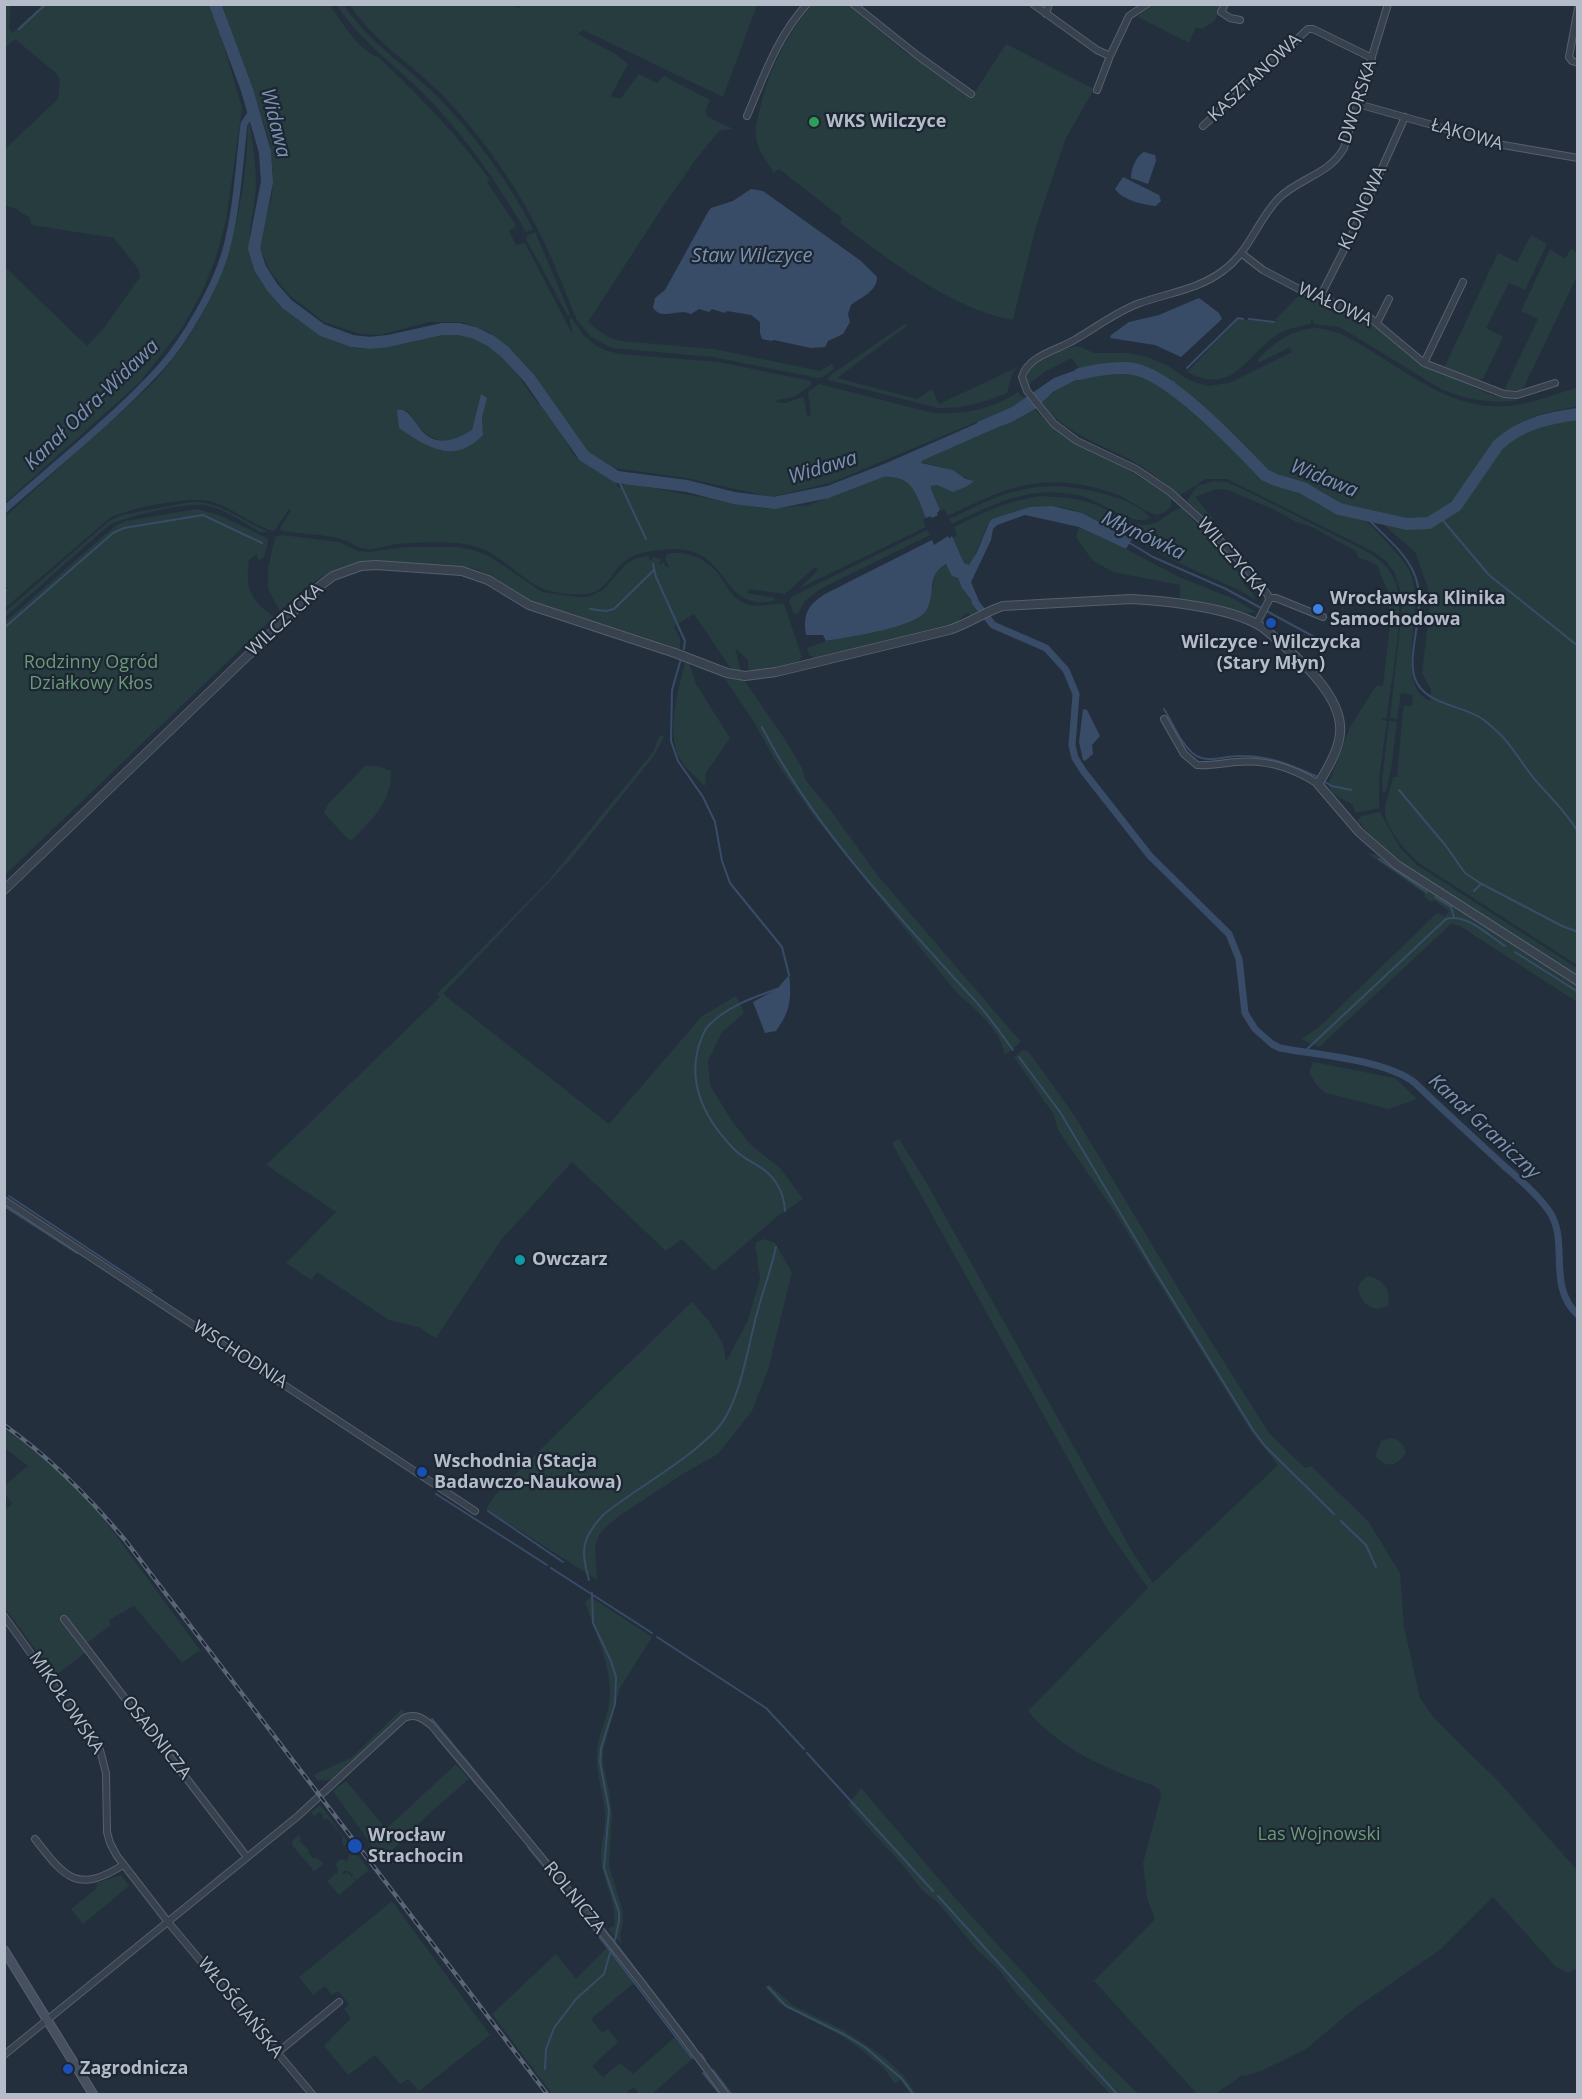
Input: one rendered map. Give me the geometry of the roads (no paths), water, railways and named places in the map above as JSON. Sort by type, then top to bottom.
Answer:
[{"type":"main road","points":[[4,1950],[93,2094]]},
{"type":"street","points":[[747,116],[774,50],[807,4]]},
{"type":"street","points":[[853,4],[918,57],[970,94]]},
{"type":"street","points":[[1033,4],[1097,50],[1110,56]]},
{"type":"street","points":[[1046,14],[1049,4]]},
{"type":"street","points":[[1097,90],[1129,16],[1147,4]]},
{"type":"street","points":[[1225,4],[1222,15],[1240,20]]},
{"type":"street","name":"DWORSKA","points":[[1027,391],[1022,377],[1029,364],[1072,342],[1138,303],[1214,278],[1230,266],[1241,253],[1278,198],[1329,167],[1344,148],[1388,4]]},
{"type":"street","points":[[1578,8],[1569,57],[1578,63]]},
{"type":"street","name":"KASZTANOWA","points":[[1203,126],[1308,29],[1313,29],[1372,58]]},
{"type":"street","name":"ŁĄKOWA","points":[[1358,104],[1503,146],[1578,158]]},
{"type":"street","name":"KLONOWA","points":[[1320,297],[1354,230],[1405,117]]},
{"type":"street","name":"WAŁOWA","points":[[1241,253],[1263,270],[1369,317],[1424,363],[1493,392],[1517,395],[1555,383]]},
{"type":"street","points":[[1424,363],[1463,282]]},
{"type":"street","points":[[1377,323],[1389,299]]},
{"type":"street","name":"WILCZYCKA","points":[[1027,391],[1040,409],[1065,433],[1136,469],[1180,501],[1246,568],[1269,601],[1259,619]]},
{"type":"street","name":"WILCZYCKA","points":[[4,890],[321,585],[345,571],[361,566],[462,571],[488,580],[529,605],[675,652],[735,675],[759,675],[949,630],[964,625],[989,611],[1017,604],[1131,599],[1259,619],[1320,682],[1336,709],[1340,721],[1339,742],[1318,784]]},
{"type":"street","points":[[1269,601],[1276,598],[1323,617]]},
{"type":"street","points":[[1164,720],[1184,754],[1197,765],[1238,761],[1264,762],[1288,768],[1318,784],[1359,832],[1397,865],[1578,981]]},
{"type":"street","name":"WSCHODNIA","points":[[4,1200],[475,1511]]},
{"type":"street","name":"MIKOŁOWSKA","points":[[4,1616],[100,1750],[106,1773],[110,1843],[123,1865],[168,1922]]},
{"type":"street","name":"OSADNICZA","points":[[64,1619],[247,1857]]},
{"type":"street","name":"ROLNICZA","points":[[247,1857],[321,1797],[404,1718],[411,1715],[420,1717],[432,1726],[520,1831],[623,1960],[725,2094]]},
{"type":"street","points":[[35,1839],[57,1868],[73,1878],[92,1879],[123,1865]]},
{"type":"street","points":[[4,2055],[247,1857]]},
{"type":"street","name":"WŁOŚCIAŃSKA","points":[[168,1922],[312,2094]]},
{"type":"street","points":[[277,2053],[339,2002]]},
{"type":"water","points":[[1144,152],[1155,155],[1156,161],[1148,184],[1131,178],[1134,163]]},
{"type":"water","points":[[1123,177],[1159,195],[1161,201],[1156,206],[1134,201],[1118,193],[1115,189]]},
{"type":"water","name":"Staw Wilczyce","points":[[751,189],[763,191],[861,261],[877,277],[874,287],[868,294],[851,305],[848,314],[850,322],[843,334],[828,341],[825,347],[811,348],[762,339],[760,322],[751,315],[727,311],[725,313],[712,309],[709,312],[699,309],[691,314],[681,312],[661,314],[653,308],[655,298],[665,290],[711,208],[733,201]]},
{"type":"water","points":[[1199,298],[1219,313],[1222,319],[1181,357],[1155,345],[1110,338],[1129,322],[1159,315]]},
{"type":"water","points":[[1093,367],[1097,374],[1074,381],[1053,392],[1035,409],[1012,422],[981,434],[977,422],[1012,407],[1054,378],[1079,369]]},
{"type":"water","points":[[481,394],[487,398],[482,417],[483,435],[462,449],[451,451],[431,447],[399,428],[397,410],[405,411],[430,437],[440,441],[454,439],[472,430]]},
{"type":"water","points":[[924,458],[921,463],[953,470],[966,479],[974,481],[953,492],[937,485],[931,486],[940,510],[938,515],[932,518],[930,516],[926,518],[915,493],[906,482],[900,478],[880,477]]},
{"type":"water","points":[[1052,506],[1082,513],[1132,539],[1126,549],[1079,527],[1025,515],[997,525],[993,529],[991,540],[971,582],[982,608],[979,610],[962,588],[958,578],[952,576],[946,564],[936,573],[930,603],[921,616],[881,631],[826,641],[823,635],[806,635],[805,621],[808,611],[825,594],[932,540],[934,545],[948,536],[949,539],[952,536],[964,563],[969,565],[992,519],[1030,507]]},
{"type":"water","points":[[1083,709],[1087,710],[1100,736],[1092,745],[1093,754],[1085,761],[1079,742]]},
{"type":"water","points":[[789,975],[790,998],[787,1011],[776,1031],[765,1033],[753,1002],[777,989]]},
{"type":"waterway","points":[[19,29],[46,4]]},
{"type":"waterway","name":"Widawa","points":[[215,4],[247,90],[265,152],[267,182],[254,248],[260,268],[272,287],[287,304],[322,330],[352,341],[370,343],[442,329],[459,329],[475,333],[491,341],[505,352],[529,378],[584,456],[617,477],[687,486],[734,498],[774,503],[828,492],[890,468],[995,422]]},
{"type":"waterway","name":"Kanał Odra-Widawa","points":[[4,510],[141,388],[169,357],[189,329],[215,280],[226,250],[235,203],[244,124],[252,112]]},
{"type":"waterway","points":[[1187,368],[1238,318],[1243,319]]},
{"type":"waterway","points":[[1249,319],[1274,322]]},
{"type":"waterway","name":"Widawa","points":[[1079,374],[1120,368],[1134,369],[1149,374],[1185,398],[1265,475],[1303,488],[1339,509],[1407,524],[1429,523],[1456,506],[1498,445],[1516,432],[1545,420],[1578,414]]},
{"type":"waterway","name":"Widawa","points":[[1169,388],[1174,382]]},
{"type":"waterway","name":"Kanał Graniczny","points":[[903,462],[911,465]]},
{"type":"waterway","name":"Kanał Graniczny","points":[[903,462],[910,473]]},
{"type":"waterway","points":[[617,477],[646,539]]},
{"type":"waterway","points":[[4,628],[113,533],[124,528],[203,515],[262,543]]},
{"type":"waterway","name":"Młynówka","points":[[1365,516],[1404,556],[1418,585],[1419,600],[1413,660],[1413,672],[1417,683],[1423,691],[1439,701],[1484,720],[1505,739],[1578,832]]},
{"type":"waterway","points":[[1440,517],[1489,575],[1578,646]]},
{"type":"waterway","name":"Młynówka","points":[[1128,542],[1153,557],[1226,589],[1331,646]]},
{"type":"waterway","points":[[653,564],[656,577],[685,641],[684,649]]},
{"type":"waterway","points":[[590,609],[606,611],[614,609],[654,570]]},
{"type":"waterway","name":"Kanał Graniczny","points":[[975,602],[993,625],[1046,648],[1066,670],[1076,694],[1072,745],[1075,758],[1150,856],[1229,934],[1239,959],[1245,1013],[1255,1029],[1280,1048],[1370,1064],[1403,1075],[1415,1083],[1528,1187],[1549,1211],[1558,1236],[1563,1291],[1568,1303],[1578,1315]]},
{"type":"waterway","points":[[681,659],[672,690],[671,741],[678,761],[703,797],[715,822],[722,861],[730,883],[782,947],[789,975]]},
{"type":"waterway","points":[[1164,709],[1186,746],[1200,758],[1241,756],[1272,759],[1318,777]]},
{"type":"waterway","points":[[762,727],[805,799],[830,833],[883,899],[980,1006],[1013,1050]]},
{"type":"waterway","points":[[1325,782],[1351,790]]},
{"type":"waterway","points":[[1399,790],[1446,846],[1465,873],[1562,926],[1578,932]]},
{"type":"waterway","points":[[1379,859],[1427,892]]},
{"type":"waterway","points":[[1474,891],[1481,884]]},
{"type":"waterway","points":[[1435,897],[1451,907],[1454,917]]},
{"type":"waterway","points":[[1304,1052],[1446,919],[1454,918],[1469,922],[1505,946]]},
{"type":"waterway","points":[[1515,952],[1578,992]]},
{"type":"waterway","points":[[777,989],[732,1008],[709,1025],[699,1045],[695,1074],[697,1088],[707,1114],[738,1153],[773,1178],[783,1197],[785,1211]]},
{"type":"waterway","points":[[1019,1057],[1060,1112],[1253,1430],[1265,1446],[1334,1514]]},
{"type":"waterway","points":[[9,1196],[152,1291]]},
{"type":"waterway","points":[[4,1206],[77,1253]]},
{"type":"waterway","points":[[589,1580],[584,1552],[587,1538],[596,1523],[617,1504],[691,1453],[717,1429],[725,1418],[732,1405],[742,1374],[776,1247]]},
{"type":"waterway","points":[[436,1494],[547,1565]]},
{"type":"waterway","points":[[488,1511],[563,1562]]},
{"type":"waterway","points":[[1341,1521],[1366,1545],[1376,1567]]},
{"type":"waterway","points":[[551,1568],[652,1633]]},
{"type":"waterway","points":[[592,1593],[593,1623],[616,1677],[615,1704],[601,1748],[600,1762],[609,1810],[604,1868],[619,1912],[615,1940]]},
{"type":"waterway","points":[[657,1637],[766,1708],[804,1749]]},
{"type":"waterway","points":[[432,1719],[614,1941],[694,2046]]},
{"type":"waterway","points":[[436,1736],[481,1790]]},
{"type":"waterway","points":[[807,1753],[933,1891]]},
{"type":"waterway","points":[[528,1847],[568,1896]]},
{"type":"waterway","points":[[938,1896],[1117,2094]]},
{"type":"waterway","points":[[581,1913],[692,2058]]},
{"type":"waterway","points":[[545,2069],[546,2049],[554,2028],[576,1999],[604,1974],[611,1950]]},
{"type":"waterway","points":[[768,1987],[786,2006],[866,2048],[902,2079],[913,2094]]},
{"type":"waterway","points":[[701,2054],[705,2060]]},
{"type":"waterway","points":[[713,2070],[731,2094]]},
{"type":"waterway","points":[[703,2073],[720,2094]]},
{"type":"railway","points":[[4,1425],[69,1479],[125,1540],[547,2094]]},
{"type":"place","name":"WKS Wilczyce","points":[[814,122]]},
{"type":"place","name":"Wrocławska Klinika Samochodowa","points":[[1318,609]]},
{"type":"place","name":"Wilczyce - Wilczycka (Stary Młyn)","points":[[1271,623]]},
{"type":"place","name":"Owczarz","points":[[520,1260]]},
{"type":"place","name":"Wschodnia (Stacja Badawczo-Naukowa)","points":[[422,1472]]},
{"type":"place","name":"Wrocław Strachocin","points":[[355,1846]]},
{"type":"place","name":"Zagrodnicza","points":[[68,2069]]},
{"type":"park label","name":"Rodzinny Ogród Działkowy Kłos","points":[[91,673]]},
{"type":"park label","name":"Las Wojnowski","points":[[1319,1835]]}]
